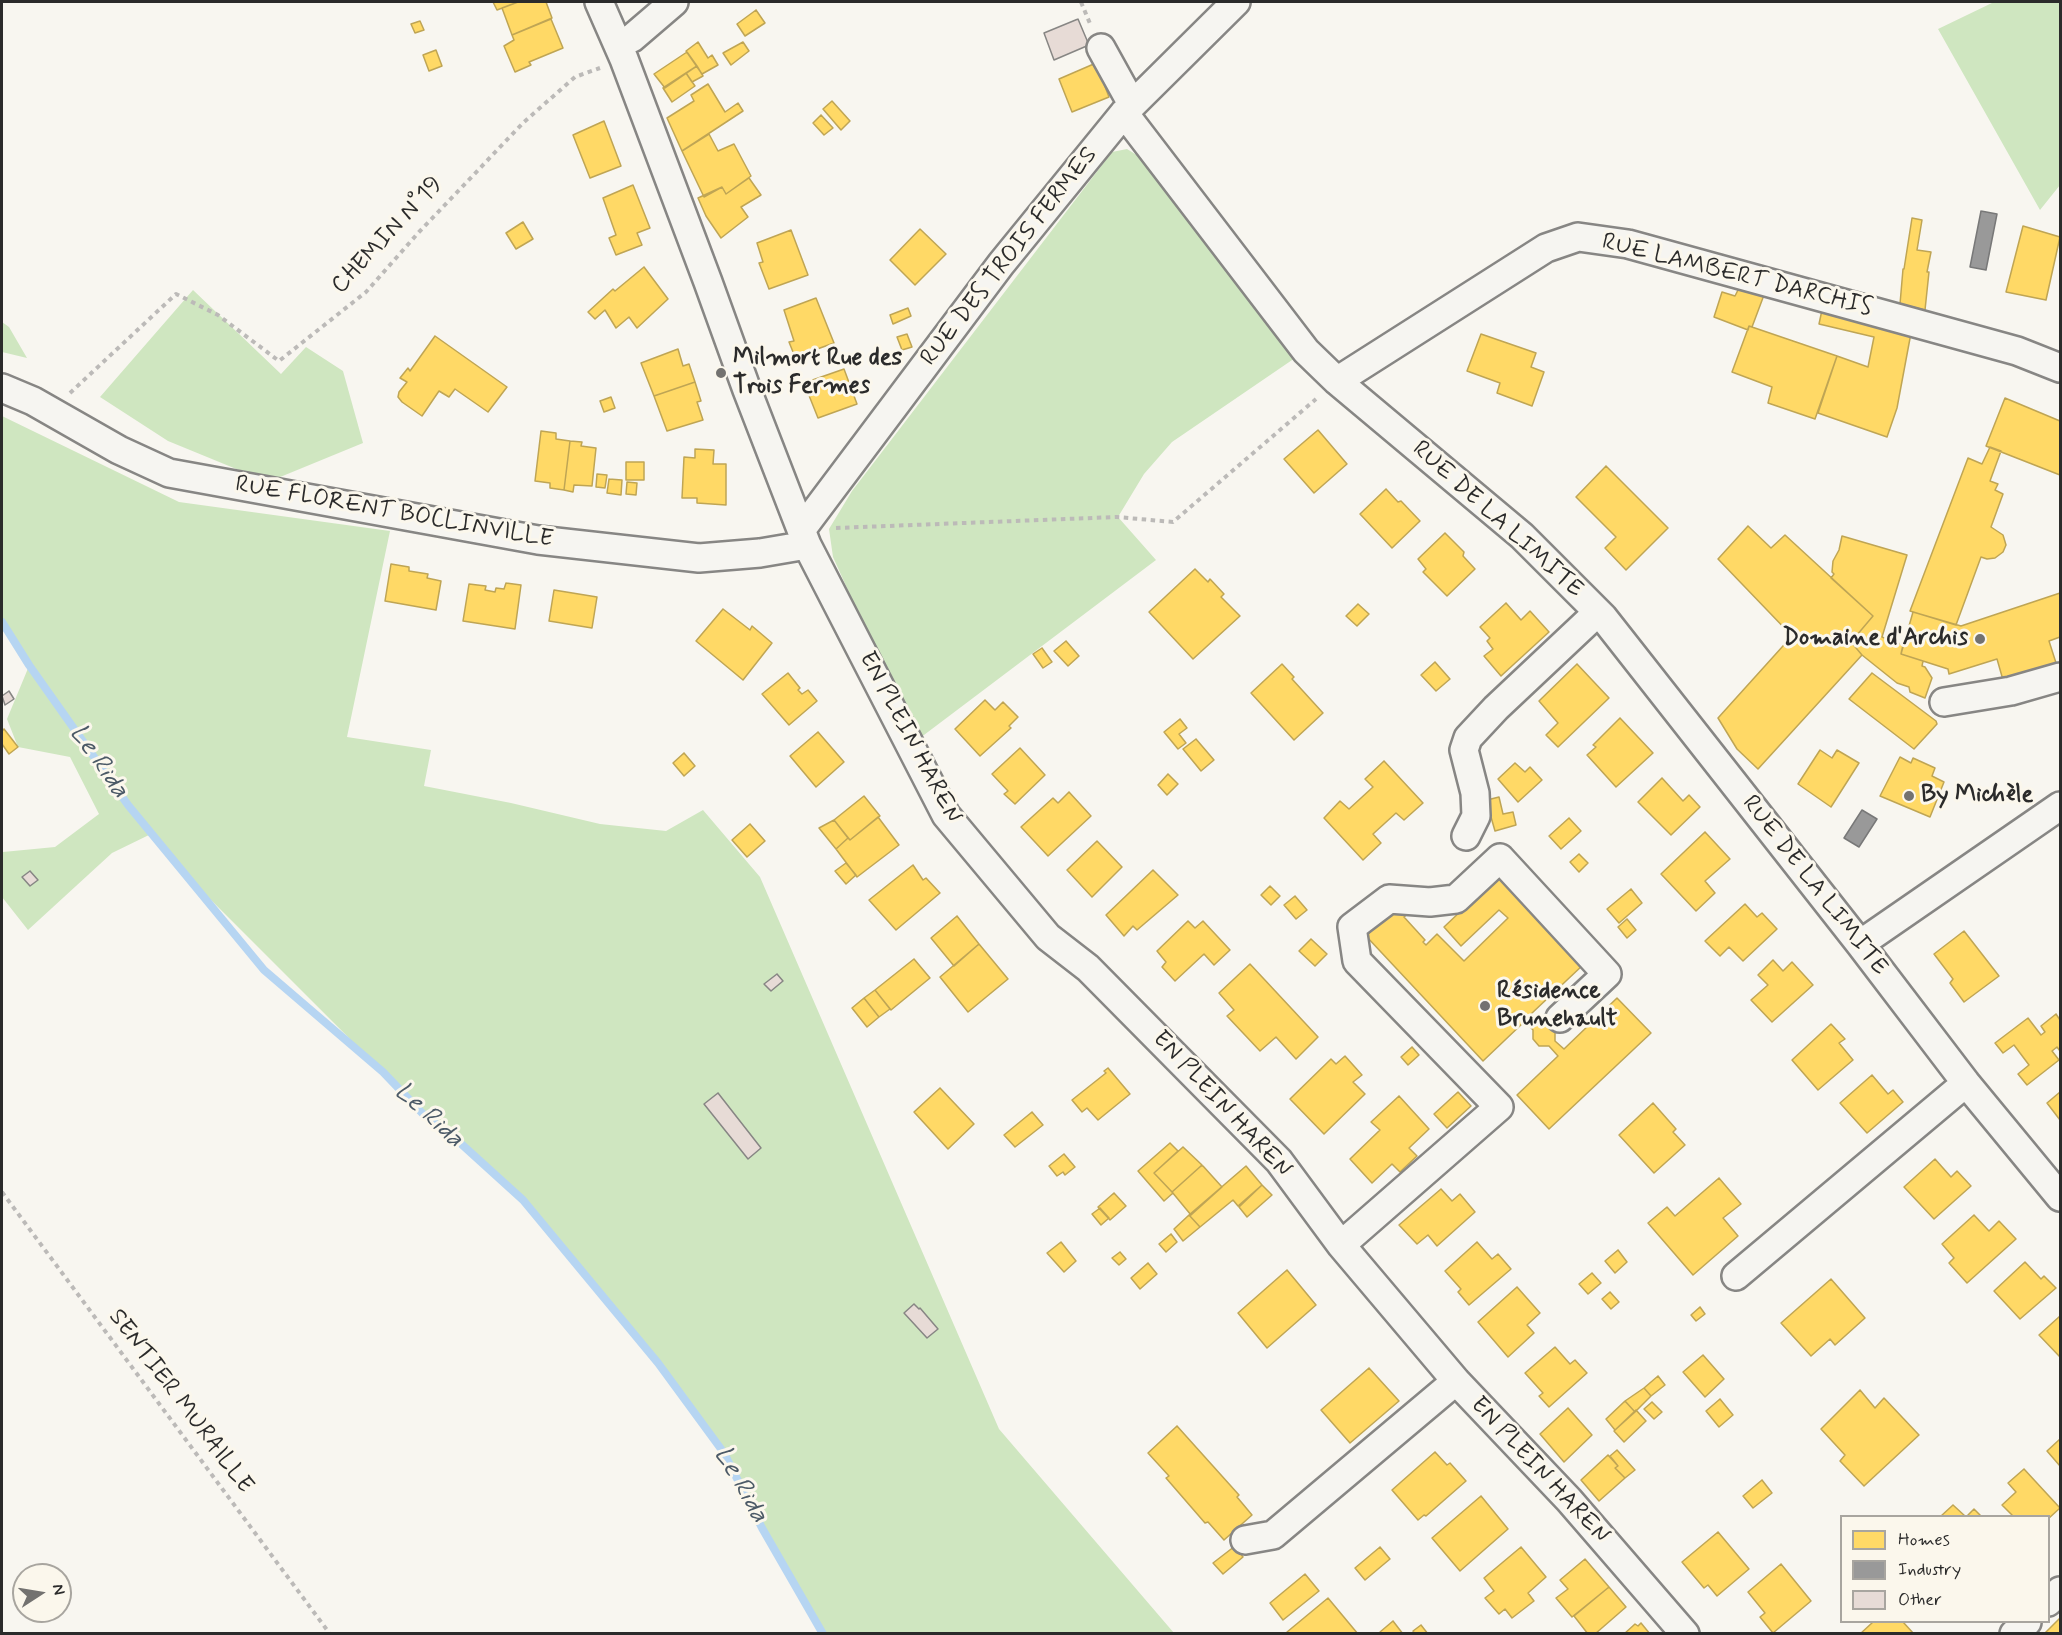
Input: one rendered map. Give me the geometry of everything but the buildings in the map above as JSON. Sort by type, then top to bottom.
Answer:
[{"type":"street","name":"EN PLEIN HAREN","points":[[599,2],[621,52],[747,390],[805,537],[946,815],[1047,938],[1088,968],[1279,1161],[1341,1245],[1456,1381],[1569,1500],[1685,1634]]},
{"type":"street","points":[[621,52],[632,38],[674,2]]},
{"type":"street","name":"RUE DES TROIS FERMES","points":[[805,537],[1001,264],[1128,109],[1236,2]]},
{"type":"street","name":"RUE DE LA LIMITE","points":[[1101,48],[1128,109],[1306,351],[1337,381],[1522,536],[1598,612],[1860,944],[1966,1083],[2061,1197]]},
{"type":"street","name":"RUE LAMBERT DARCHIS","points":[[1337,381],[1546,248],[1578,237],[1628,244],[2017,351],[2061,368]]},
{"type":"street","name":"RUE FLORENT BOCLINVILLE","points":[[2,388],[33,401],[119,450],[169,473],[538,540],[699,558],[760,553],[805,537]]},
{"type":"street","points":[[1466,836],[1476,816],[1475,793],[1464,750],[1468,738],[1496,708],[1598,612]]},
{"type":"street","points":[[1944,702],[2011,691],[2061,677]]},
{"type":"street","points":[[1860,944],[2061,806]]},
{"type":"street","points":[[1341,1245],[1499,1107],[1357,961],[1352,927],[1389,899],[1430,902],[1456,899],[1500,858],[1607,974],[1560,1018]]},
{"type":"street","points":[[1736,1276],[1966,1083]]},
{"type":"street","points":[[1245,1539],[1273,1535],[1456,1381]]},
{"type":"street","points":[[2014,1634],[2026,1623]]},
{"type":"path","name":"CHEMIN N°19","points":[[51,411],[176,294],[218,315],[279,361],[366,292],[466,180],[524,122],[575,77],[621,52]]},
{"type":"path","points":[[805,537],[1117,517],[1173,522],[1337,381]]},
{"type":"path","name":"SENTIER MURAILLE","points":[[2,1192],[330,1634]]},
{"type":"green space","points":[[1994,2],[2060,2],[2060,185],[2040,210],[1938,29]]},
{"type":"green space","points":[[1127,149],[1148,162],[1298,356],[1172,442],[1144,474],[1118,517],[1156,560],[916,741],[833,557],[829,529],[852,491],[1112,152]]},
{"type":"green space","points":[[193,290],[281,374],[306,347],[343,371],[363,443],[268,482],[168,441],[100,397]]},
{"type":"green space","points":[[2,322],[9,327],[27,358],[2,352]]},
{"type":"green space","points":[[2,416],[179,502],[390,531],[347,737],[431,750],[424,786],[600,824],[666,831],[703,810],[760,877],[999,1429],[1174,1633],[823,1633],[762,1528],[724,1453],[658,1363],[523,1200],[458,1141],[424,1115],[176,865],[151,834],[112,853],[28,930],[2,897],[3,852],[55,847],[99,814],[70,757],[18,747],[7,719],[29,666],[2,622]]},
{"type":"waterway","name":"Le Rida","points":[[2,622],[29,665],[128,805],[264,970],[383,1072],[424,1115],[458,1141],[523,1200],[658,1363],[724,1453],[762,1528],[823,1634]]},
{"type":"place","name":"Milmort Rue des Trois Fermes","points":[[721,373]]},
{"type":"place","name":"Domaine d'Archis","points":[[1980,639]]},
{"type":"place","name":"By Michèle","points":[[1909,796]]},
{"type":"place","name":"Résidence Brunehault","points":[[1485,1006]]}]
